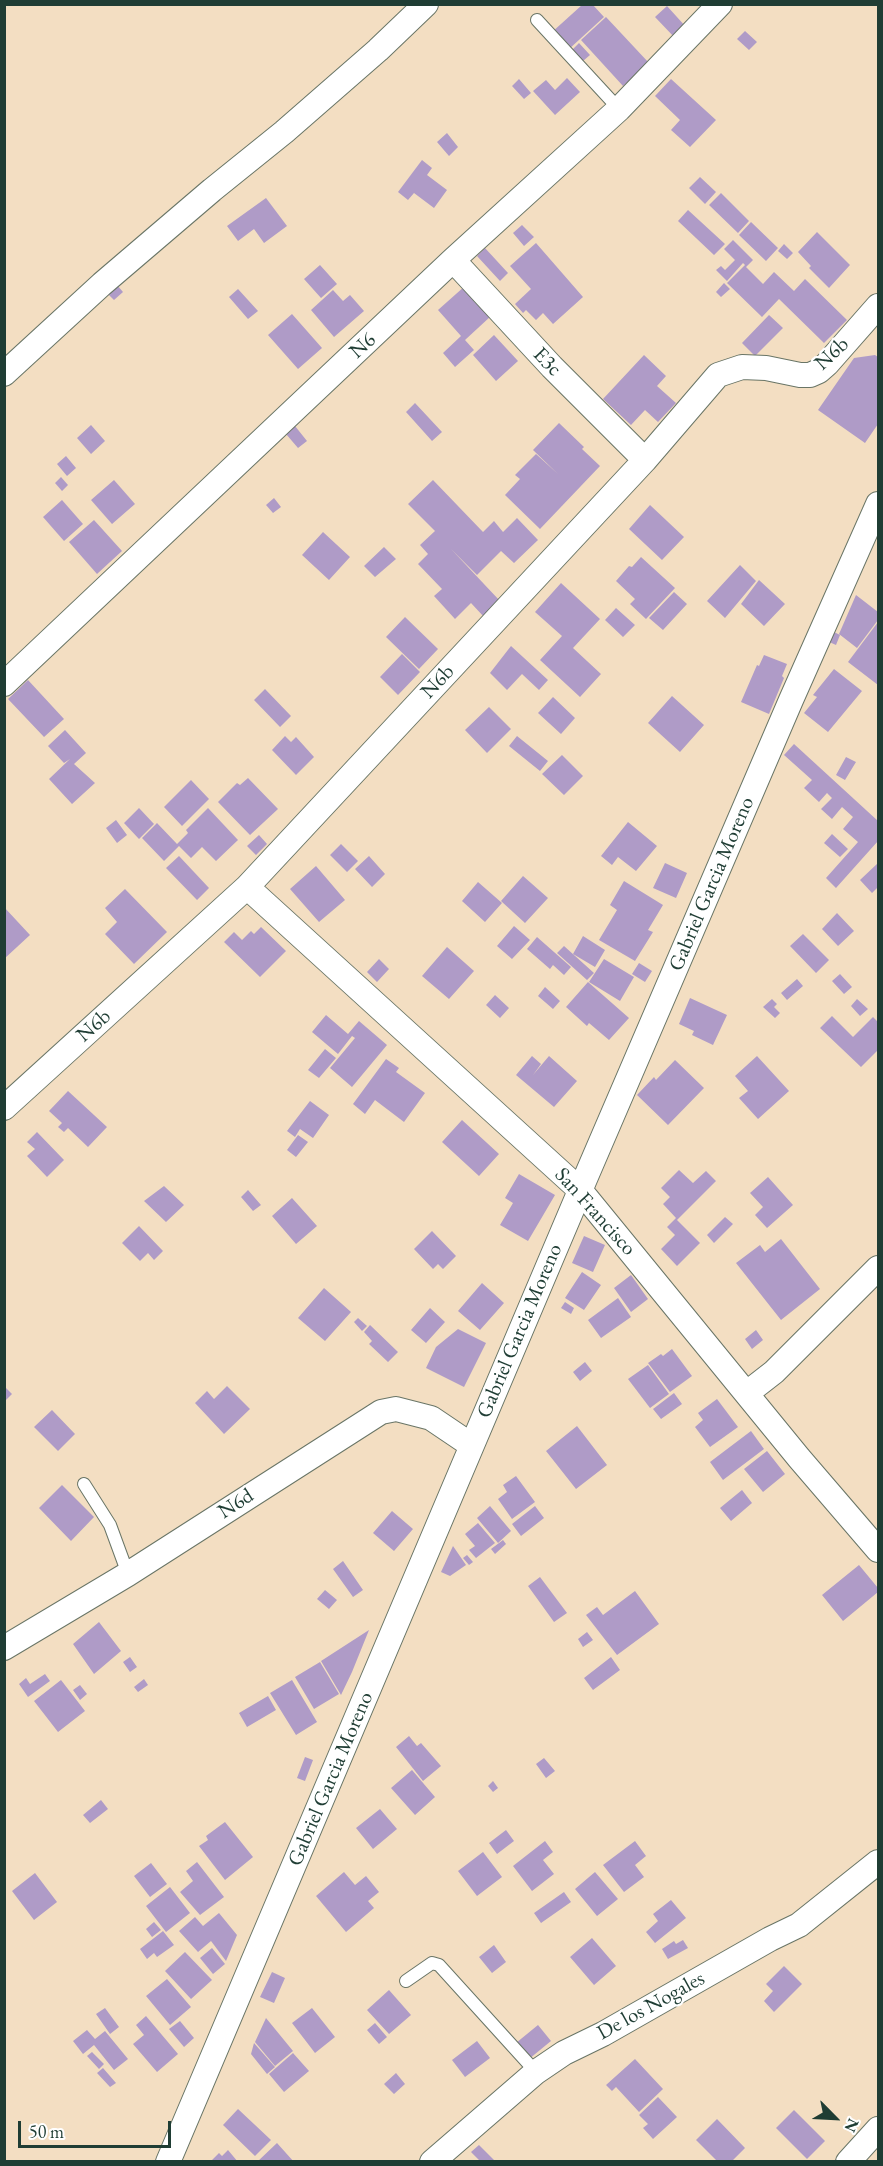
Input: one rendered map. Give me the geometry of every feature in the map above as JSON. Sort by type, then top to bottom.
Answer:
[{"type":"street","points":[[4,374],[102,284],[301,117],[378,50],[426,4]]},
{"type":"street","name":"N6","points":[[4,684],[453,260],[619,109],[720,4]]},
{"type":"street","name":"E3c","points":[[453,260],[552,367],[645,460]]},
{"type":"street","name":"N6b","points":[[4,1108],[247,887],[645,460],[718,375],[741,367],[766,368],[810,375],[827,364],[879,306]]},
{"type":"street","name":"Gabriel Garcia Moreno","points":[[168,2162],[580,1190],[791,700],[879,504]]},
{"type":"street","name":"San Francisco","points":[[247,887],[580,1190],[799,1458],[871,1523],[879,1550]]},
{"type":"street","points":[[747,1393],[774,1372],[879,1268]]},
{"type":"street","name":"N6d","points":[[4,1648],[128,1574],[381,1412],[396,1409],[431,1418],[471,1445]]},
{"type":"street","name":"De los Nogales","points":[[432,2162],[536,2072],[564,2053],[603,2034],[770,1939],[799,1925],[879,1862]]},
{"type":"street","points":[[848,2162],[879,2129]]},
{"type":"lane","points":[[537,20],[619,109]]},
{"type":"lane","points":[[84,1484],[110,1526],[128,1574]]},
{"type":"lane","points":[[406,1981],[432,1964],[439,1965],[536,2072]]},
{"type":"building","points":[[582,5],[593,5],[604,17],[568,50],[551,33]]},
{"type":"building","points":[[667,6],[686,27],[675,38],[655,17]]},
{"type":"building","points":[[606,17],[649,63],[623,86],[581,40]]},
{"type":"building","points":[[745,31],[757,42],[749,50],[737,39]]},
{"type":"building","points":[[579,43],[590,55],[583,61],[572,50]]},
{"type":"building","points":[[567,78],[580,92],[555,115],[533,91],[546,80],[555,90]]},
{"type":"building","points":[[519,79],[531,93],[524,99],[512,86]]},
{"type":"building","points":[[671,79],[716,120],[690,147],[671,130],[680,120],[655,96]]},
{"type":"building","points":[[447,133],[458,147],[449,156],[437,142]]},
{"type":"building","points":[[422,160],[432,168],[427,175],[447,190],[434,208],[414,193],[408,200],[398,192]]},
{"type":"building","points":[[700,177],[716,192],[705,204],[689,188]]},
{"type":"building","points":[[721,193],[749,221],[738,233],[709,205]]},
{"type":"building","points":[[266,198],[287,226],[264,243],[254,229],[238,241],[227,226]]},
{"type":"building","points":[[688,210],[725,244],[714,255],[678,221]]},
{"type":"building","points":[[751,222],[778,248],[766,261],[739,235]]},
{"type":"building","points":[[522,225],[534,237],[524,246],[513,233]]},
{"type":"building","points":[[817,232],[850,265],[829,288],[809,268],[811,266],[798,252]]},
{"type":"building","points":[[733,240],[753,260],[746,267],[763,284],[774,272],[794,291],[805,279],[847,320],[824,343],[779,299],[762,317],[727,283],[745,265],[743,263],[727,281],[716,270],[721,266],[725,270],[735,260],[724,249]]},
{"type":"building","points":[[536,243],[583,297],[553,324],[543,313],[536,320],[526,310],[523,313],[515,304],[531,289],[510,266]]},
{"type":"building","points":[[784,244],[793,253],[787,259],[778,251]]},
{"type":"building","points":[[485,248],[508,273],[500,281],[477,256]]},
{"type":"building","points":[[320,265],[337,284],[321,298],[304,279]]},
{"type":"building","points":[[724,283],[730,289],[721,297],[716,292]]},
{"type":"building","points":[[117,285],[123,292],[114,300],[108,294]]},
{"type":"building","points":[[465,286],[491,316],[465,340],[474,350],[455,367],[443,353],[461,336],[438,310]]},
{"type":"building","points":[[238,289],[258,311],[248,319],[229,297]]},
{"type":"building","points":[[333,290],[343,301],[350,295],[364,311],[334,337],[311,310]]},
{"type":"building","points":[[292,314],[322,348],[298,369],[268,335]]},
{"type":"building","points":[[769,315],[783,328],[755,356],[742,343]]},
{"type":"building","points":[[494,335],[518,361],[496,381],[473,355]]},
{"type":"building","points":[[644,355],[666,376],[657,386],[676,403],[658,422],[645,410],[631,425],[603,399]]},
{"type":"building","points":[[875,355],[878,357],[878,424],[865,443],[818,410],[854,358]]},
{"type":"building","points":[[415,403],[442,432],[432,441],[406,412]]},
{"type":"building","points":[[559,423],[600,466],[540,529],[505,495],[520,479],[515,475],[536,454],[558,474],[533,450]]},
{"type":"building","points":[[91,425],[105,441],[91,454],[77,438]]},
{"type":"building","points":[[295,426],[307,441],[298,448],[286,434]]},
{"type":"building","points":[[66,456],[76,468],[67,476],[57,464]]},
{"type":"building","points":[[61,477],[68,485],[62,491],[55,483]]},
{"type":"building","points":[[114,480],[135,504],[112,524],[91,500]]},
{"type":"building","points":[[433,480],[483,532],[494,521],[503,532],[517,518],[538,540],[514,563],[501,551],[477,575],[451,549],[500,601],[484,617],[471,603],[455,619],[434,596],[442,589],[418,564],[428,554],[420,545],[435,531],[408,504]]},
{"type":"building","points":[[274,498],[281,507],[273,513],[266,505]]},
{"type":"building","points":[[62,500],[83,524],[64,541],[43,517]]},
{"type":"building","points":[[650,505],[684,537],[662,560],[629,529]]},
{"type":"building","points":[[94,520],[122,551],[97,574],[69,542]]},
{"type":"building","points":[[323,532],[350,557],[329,580],[302,555]]},
{"type":"building","points":[[384,547],[396,559],[375,577],[364,566]]},
{"type":"building","points":[[641,557],[675,588],[646,619],[630,604],[635,599],[616,581],[629,566],[632,567]]},
{"type":"building","points":[[740,565],[756,581],[725,618],[707,601]]},
{"type":"building","points":[[759,580],[785,604],[764,626],[741,604]]},
{"type":"building","points":[[561,583],[600,619],[573,648],[601,674],[580,697],[540,660],[562,636],[535,612]]},
{"type":"building","points":[[674,592],[687,604],[663,630],[649,618]]},
{"type":"building","points":[[856,595],[878,612],[878,620],[857,648],[839,634]]},
{"type":"building","points":[[616,608],[635,625],[623,637],[605,620]]},
{"type":"building","points":[[405,617],[438,649],[419,669],[386,637]]},
{"type":"building","points":[[878,622],[878,685],[848,662]]},
{"type":"building","points":[[832,631],[840,635],[836,645],[827,641]]},
{"type":"building","points":[[511,646],[548,680],[539,690],[522,674],[507,690],[490,673]]},
{"type":"building","points":[[402,654],[420,672],[398,695],[380,677]]},
{"type":"building","points":[[764,655],[787,664],[782,676],[784,678],[769,714],[741,702],[757,665],[759,666]]},
{"type":"building","points":[[834,669],[862,691],[828,732],[804,713],[817,697],[813,695]]},
{"type":"building","points":[[28,680],[64,719],[44,737],[8,699]]},
{"type":"building","points":[[265,689],[291,716],[280,727],[254,700]]},
{"type":"building","points":[[672,696],[704,725],[680,752],[648,723]]},
{"type":"building","points":[[553,697],[575,718],[561,734],[538,713]]},
{"type":"building","points":[[489,707],[511,729],[487,753],[465,730]]},
{"type":"building","points":[[65,730],[86,753],[74,764],[95,783],[72,804],[49,779],[70,759],[64,763],[48,746]]},
{"type":"building","points":[[285,736],[291,742],[296,737],[314,757],[296,775],[272,750]]},
{"type":"building","points":[[517,736],[548,761],[540,771],[509,746]]},
{"type":"building","points":[[794,744],[878,821],[878,841],[836,888],[826,878],[858,842],[843,829],[853,817],[842,807],[832,819],[821,809],[832,798],[827,793],[819,802],[804,788],[812,780],[784,755]]},
{"type":"building","points":[[562,755],[583,776],[564,795],[542,774]]},
{"type":"building","points":[[846,757],[856,762],[845,780],[836,775]]},
{"type":"building","points":[[248,778],[278,809],[250,835],[218,802],[237,783],[240,785]]},
{"type":"building","points":[[191,780],[209,799],[182,826],[164,807]]},
{"type":"building","points":[[139,808],[154,824],[139,839],[124,823]]},
{"type":"building","points":[[208,808],[238,840],[216,861],[202,847],[191,858],[179,846],[164,861],[142,838],[157,823],[177,844],[188,833],[186,830]]},
{"type":"building","points":[[116,820],[127,835],[117,843],[106,828]]},
{"type":"building","points":[[628,822],[657,846],[636,871],[618,857],[612,865],[601,856]]},
{"type":"building","points":[[832,834],[848,849],[840,857],[824,843]]},
{"type":"building","points":[[259,835],[267,844],[256,855],[247,846]]},
{"type":"building","points":[[341,844],[358,861],[347,872],[330,855]]},
{"type":"building","points":[[179,856],[209,888],[197,900],[166,868]]},
{"type":"building","points":[[369,856],[385,874],[372,887],[355,869]]},
{"type":"building","points":[[665,863],[687,873],[676,898],[653,888]]},
{"type":"building","points":[[878,863],[878,887],[872,893],[860,880]]},
{"type":"building","points":[[316,866],[345,900],[319,922],[290,889]]},
{"type":"building","points":[[523,876],[548,898],[525,923],[501,901]]},
{"type":"building","points":[[624,881],[663,905],[648,930],[653,932],[635,961],[599,940],[617,910],[610,905]]},
{"type":"building","points":[[478,882],[502,903],[485,922],[462,901]]},
{"type":"building","points":[[125,889],[167,932],[134,964],[105,934],[117,922],[105,908]]},
{"type":"building","points":[[4,907],[30,935],[4,959]]},
{"type":"building","points":[[837,913],[854,931],[838,946],[822,929]]},
{"type":"building","points":[[514,926],[530,940],[512,959],[497,946]]},
{"type":"building","points":[[261,927],[286,951],[260,977],[224,942],[234,932],[242,940],[251,931],[254,934]]},
{"type":"building","points":[[803,934],[829,960],[816,973],[790,946]]},
{"type":"building","points":[[583,936],[605,950],[595,967],[573,954]]},
{"type":"building","points":[[537,937],[571,967],[564,975],[553,965],[550,969],[527,949]]},
{"type":"building","points":[[564,946],[594,973],[587,980],[557,953]]},
{"type":"building","points":[[447,947],[474,971],[449,999],[422,976]]},
{"type":"building","points":[[379,959],[389,969],[377,982],[367,972]]},
{"type":"building","points":[[604,959],[634,977],[620,1001],[589,982]]},
{"type":"building","points":[[639,963],[652,971],[645,982],[632,974]]},
{"type":"building","points":[[840,974],[852,987],[844,994],[832,981]]},
{"type":"building","points":[[797,979],[803,986],[787,1000],[781,993]]},
{"type":"building","points":[[588,982],[629,1018],[609,1040],[589,1023],[587,1026],[566,1007]]},
{"type":"building","points":[[545,987],[560,1001],[553,1009],[538,996]]},
{"type":"building","points":[[495,995],[509,1008],[500,1018],[486,1005]]},
{"type":"building","points":[[690,998],[727,1015],[713,1045],[692,1035],[694,1031],[679,1024]]},
{"type":"building","points":[[772,999],[777,1004],[774,1007],[780,1013],[775,1018],[763,1007]]},
{"type":"building","points":[[857,999],[868,1009],[860,1016],[851,1006]]},
{"type":"building","points":[[326,1015],[348,1034],[359,1021],[387,1045],[352,1087],[330,1068],[355,1038],[352,1036],[338,1054],[312,1032]]},
{"type":"building","points":[[832,1016],[853,1037],[873,1017],[878,1022],[878,1050],[861,1067],[820,1028]]},
{"type":"building","points":[[325,1049],[336,1058],[319,1078],[308,1070]]},
{"type":"building","points":[[532,1056],[541,1064],[533,1075],[549,1056],[577,1081],[554,1107],[516,1075]]},
{"type":"building","points":[[757,1056],[789,1091],[758,1119],[739,1098],[748,1091],[735,1076]]},
{"type":"building","points":[[386,1059],[399,1068],[396,1072],[425,1093],[404,1122],[375,1100],[365,1114],[353,1104]]},
{"type":"building","points":[[675,1060],[704,1088],[668,1125],[637,1095],[654,1077],[656,1080]]},
{"type":"building","points":[[68,1091],[107,1127],[88,1147],[68,1128],[64,1132],[58,1127],[62,1123],[49,1111]]},
{"type":"building","points":[[310,1101],[329,1115],[313,1138],[300,1129],[295,1137],[287,1131]]},
{"type":"building","points":[[462,1120],[499,1154],[479,1176],[442,1142]]},
{"type":"building","points":[[37,1132],[64,1160],[47,1177],[27,1156],[35,1149],[27,1142]]},
{"type":"building","points":[[298,1135],[308,1142],[296,1157],[287,1150]]},
{"type":"building","points":[[679,1170],[693,1183],[706,1171],[716,1181],[677,1220],[700,1243],[677,1266],[661,1249],[675,1235],[667,1227],[676,1218],[663,1204],[670,1197],[661,1188]]},
{"type":"building","points":[[519,1174],[555,1195],[528,1241],[500,1225],[513,1203],[505,1198]]},
{"type":"building","points":[[768,1177],[793,1205],[767,1228],[755,1215],[763,1207],[750,1193]]},
{"type":"building","points":[[164,1186],[184,1205],[166,1222],[144,1201]]},
{"type":"building","points":[[248,1190],[261,1205],[253,1211],[241,1197]]},
{"type":"building","points":[[292,1198],[317,1226],[296,1244],[272,1216]]},
{"type":"building","points":[[725,1217],[733,1224],[714,1243],[707,1235]]},
{"type":"building","points":[[139,1226],[163,1251],[154,1260],[148,1253],[140,1261],[122,1243]]},
{"type":"building","points":[[432,1231],[456,1256],[443,1269],[438,1264],[433,1269],[414,1249]]},
{"type":"building","points":[[584,1236],[605,1245],[593,1272],[572,1263]]},
{"type":"building","points":[[781,1239],[820,1289],[781,1320],[736,1263],[760,1245],[765,1252]]},
{"type":"building","points":[[582,1272],[601,1285],[584,1310],[565,1298]]},
{"type":"building","points":[[631,1275],[648,1299],[631,1312],[614,1288]]},
{"type":"building","points":[[482,1283],[504,1303],[480,1330],[458,1311]]},
{"type":"building","points":[[324,1288],[351,1312],[325,1341],[298,1318]]},
{"type":"building","points":[[618,1298],[631,1317],[601,1338],[588,1320]]},
{"type":"building","points":[[565,1302],[574,1308],[571,1314],[561,1308]]},
{"type":"building","points":[[430,1308],[445,1322],[426,1343],[411,1330]]},
{"type":"building","points":[[358,1318],[367,1326],[362,1331],[354,1322]]},
{"type":"building","points":[[370,1325],[398,1352],[388,1362],[369,1344],[372,1341],[364,1332]]},
{"type":"building","points":[[458,1329],[486,1343],[464,1387],[426,1368],[436,1347]]},
{"type":"building","points":[[756,1330],[763,1340],[752,1349],[745,1339]]},
{"type":"building","points":[[672,1349],[692,1376],[670,1392],[648,1363]]},
{"type":"building","points":[[585,1362],[592,1371],[580,1381],[573,1372]]},
{"type":"building","points":[[648,1365],[669,1394],[650,1408],[628,1379]]},
{"type":"building","points":[[4,1386],[12,1394],[4,1402]]},
{"type":"building","points":[[227,1386],[250,1409],[224,1434],[195,1403],[207,1391],[214,1399]]},
{"type":"building","points":[[674,1393],[682,1404],[661,1419],[653,1409]]},
{"type":"building","points":[[717,1399],[738,1427],[710,1447],[695,1427],[703,1420],[698,1413]]},
{"type":"building","points":[[52,1410],[75,1434],[58,1451],[34,1427]]},
{"type":"building","points":[[577,1426],[607,1465],[576,1489],[546,1451]]},
{"type":"building","points":[[751,1431],[764,1449],[723,1480],[710,1462]]},
{"type":"building","points":[[767,1451],[785,1474],[763,1492],[744,1469]]},
{"type":"building","points":[[516,1476],[535,1502],[512,1519],[498,1499],[507,1492],[503,1485]]},
{"type":"building","points":[[62,1485],[94,1517],[71,1541],[39,1508]]},
{"type":"building","points":[[742,1490],[752,1503],[731,1521],[720,1508]]},
{"type":"building","points":[[490,1506],[511,1531],[498,1543],[477,1518]]},
{"type":"building","points":[[535,1506],[544,1518],[521,1536],[512,1524]]},
{"type":"building","points":[[392,1511],[413,1529],[394,1551],[373,1533]]},
{"type":"building","points":[[478,1523],[495,1543],[476,1558],[469,1550],[475,1546],[465,1534]]},
{"type":"building","points":[[503,1540],[506,1544],[495,1554],[491,1549]]},
{"type":"building","points":[[453,1546],[466,1565],[450,1576],[441,1572]]},
{"type":"building","points":[[467,1555],[473,1562],[469,1565],[463,1558]]},
{"type":"building","points":[[343,1561],[363,1590],[353,1597],[333,1569]]},
{"type":"building","points":[[859,1565],[878,1588],[878,1592],[843,1621],[822,1595]]},
{"type":"building","points":[[540,1577],[567,1613],[554,1622],[528,1586]]},
{"type":"building","points":[[325,1590],[337,1600],[329,1609],[317,1599]]},
{"type":"building","points":[[635,1591],[659,1624],[617,1655],[586,1615],[597,1607],[603,1615]]},
{"type":"building","points":[[99,1622],[121,1651],[94,1674],[73,1644]]},
{"type":"building","points":[[369,1630],[352,1672],[341,1695],[321,1661]]},
{"type":"building","points":[[587,1632],[593,1640],[583,1647],[578,1639]]},
{"type":"building","points":[[130,1657],[137,1667],[130,1672],[123,1662]]},
{"type":"building","points":[[611,1657],[620,1670],[593,1690],[584,1678]]},
{"type":"building","points":[[320,1662],[339,1694],[314,1709],[295,1677]]},
{"type":"building","points":[[45,1674],[50,1681],[28,1697],[19,1684],[26,1678],[30,1684]]},
{"type":"building","points":[[144,1679],[148,1685],[138,1692],[134,1687]]},
{"type":"building","points":[[61,1680],[85,1711],[58,1732],[34,1701]]},
{"type":"building","points":[[292,1680],[317,1722],[296,1735],[270,1693]]},
{"type":"building","points":[[80,1685],[87,1694],[80,1700],[73,1690]]},
{"type":"building","points":[[268,1696],[276,1710],[247,1727],[239,1713]]},
{"type":"building","points":[[409,1736],[417,1746],[421,1743],[441,1766],[423,1781],[396,1747]]},
{"type":"building","points":[[305,1757],[313,1760],[305,1781],[297,1778]]},
{"type":"building","points":[[544,1758],[555,1771],[546,1778],[536,1764]]},
{"type":"building","points":[[412,1770],[435,1797],[415,1815],[391,1788]]},
{"type":"building","points":[[493,1781],[498,1788],[493,1792],[488,1786]]},
{"type":"building","points":[[101,1800],[108,1809],[90,1823],[83,1815]]},
{"type":"building","points":[[380,1809],[397,1829],[373,1849],[356,1828]]},
{"type":"building","points":[[225,1822],[253,1857],[225,1880],[199,1846],[208,1840],[206,1836]]},
{"type":"building","points":[[506,1830],[514,1841],[497,1854],[489,1843]]},
{"type":"building","points":[[545,1841],[553,1852],[543,1860],[554,1874],[532,1891],[513,1866]]},
{"type":"building","points":[[635,1841],[646,1856],[635,1865],[644,1877],[624,1892],[603,1865]]},
{"type":"building","points":[[483,1852],[502,1877],[477,1896],[458,1871]]},
{"type":"building","points":[[197,1862],[224,1897],[200,1915],[180,1892],[193,1881],[186,1871]]},
{"type":"building","points":[[151,1863],[167,1884],[150,1897],[134,1876]]},
{"type":"building","points":[[344,1872],[355,1885],[366,1876],[379,1892],[368,1901],[374,1908],[346,1932],[316,1896]]},
{"type":"building","points":[[595,1872],[618,1899],[597,1916],[575,1889]]},
{"type":"building","points":[[35,1873],[57,1902],[34,1920],[12,1891]]},
{"type":"building","points":[[170,1887],[190,1913],[166,1932],[146,1906]]},
{"type":"building","points":[[564,1892],[571,1902],[541,1923],[534,1913]]},
{"type":"building","points":[[671,1900],[686,1918],[655,1943],[646,1932],[658,1921],[653,1914]]},
{"type":"building","points":[[219,1913],[237,1935],[226,1961],[211,1941],[198,1952],[179,1931],[195,1917],[203,1926]]},
{"type":"building","points":[[154,1922],[161,1930],[152,1937],[146,1929]]},
{"type":"building","points":[[163,1931],[174,1945],[157,1957],[154,1953],[147,1959],[140,1949]]},
{"type":"building","points":[[592,1938],[616,1966],[594,1985],[570,1957]]},
{"type":"building","points":[[683,1940],[688,1948],[668,1959],[662,1949],[674,1941],[676,1944]]},
{"type":"building","points":[[494,1945],[506,1962],[492,1973],[479,1957]]},
{"type":"building","points":[[212,1948],[225,1964],[213,1974],[200,1958]]},
{"type":"building","points":[[185,1952],[212,1980],[191,1999],[165,1971]]},
{"type":"building","points":[[784,1966],[802,1984],[774,2012],[764,2001],[773,1991],[766,1984]]},
{"type":"building","points":[[272,1972],[285,1978],[274,2003],[260,1997]]},
{"type":"building","points":[[167,1979],[191,2007],[170,2025],[146,1996]]},
{"type":"building","points":[[389,1990],[411,2015],[389,2034],[367,2010]]},
{"type":"building","points":[[105,2008],[119,2027],[110,2034],[96,2014]]},
{"type":"building","points":[[312,2008],[335,2037],[315,2053],[292,2023]]},
{"type":"building","points":[[146,2016],[178,2054],[157,2072],[133,2044],[144,2035],[136,2025]]},
{"type":"building","points":[[266,2018],[293,2051],[275,2066],[255,2042]]},
{"type":"building","points":[[180,2021],[194,2038],[184,2047],[169,2029]]},
{"type":"building","points":[[375,2023],[387,2037],[379,2044],[367,2030]]},
{"type":"building","points":[[538,2025],[551,2041],[529,2059],[516,2043]]},
{"type":"building","points":[[87,2030],[95,2039],[105,2031],[128,2059],[114,2070],[94,2045],[83,2054],[73,2041]]},
{"type":"building","points":[[477,2041],[490,2058],[465,2077],[452,2060]]},
{"type":"building","points":[[254,2043],[275,2067],[267,2074],[251,2054]]},
{"type":"building","points":[[92,2052],[104,2064],[99,2069],[87,2056]]},
{"type":"building","points":[[293,2053],[309,2071],[284,2092],[269,2074]]},
{"type":"building","points":[[635,2059],[663,2089],[639,2112],[616,2087],[612,2091],[606,2085]]},
{"type":"building","points":[[103,2068],[116,2083],[110,2087],[97,2073]]},
{"type":"building","points":[[396,2073],[405,2084],[394,2094],[384,2084]]},
{"type":"building","points":[[658,2097],[677,2117],[653,2139],[643,2128],[648,2124],[639,2115]]},
{"type":"building","points":[[238,2109],[271,2140],[255,2156],[223,2125]]},
{"type":"building","points":[[794,2110],[825,2141],[807,2159],[776,2128]]},
{"type":"building","points":[[717,2119],[745,2148],[731,2162],[718,2162],[696,2140]]},
{"type":"building","points":[[277,2143],[294,2162],[257,2162]]},
{"type":"building","points":[[479,2145],[496,2162],[481,2162],[471,2152]]},
{"type":"building","points":[[228,2150],[238,2162],[210,2162],[219,2153],[222,2156]]}]
